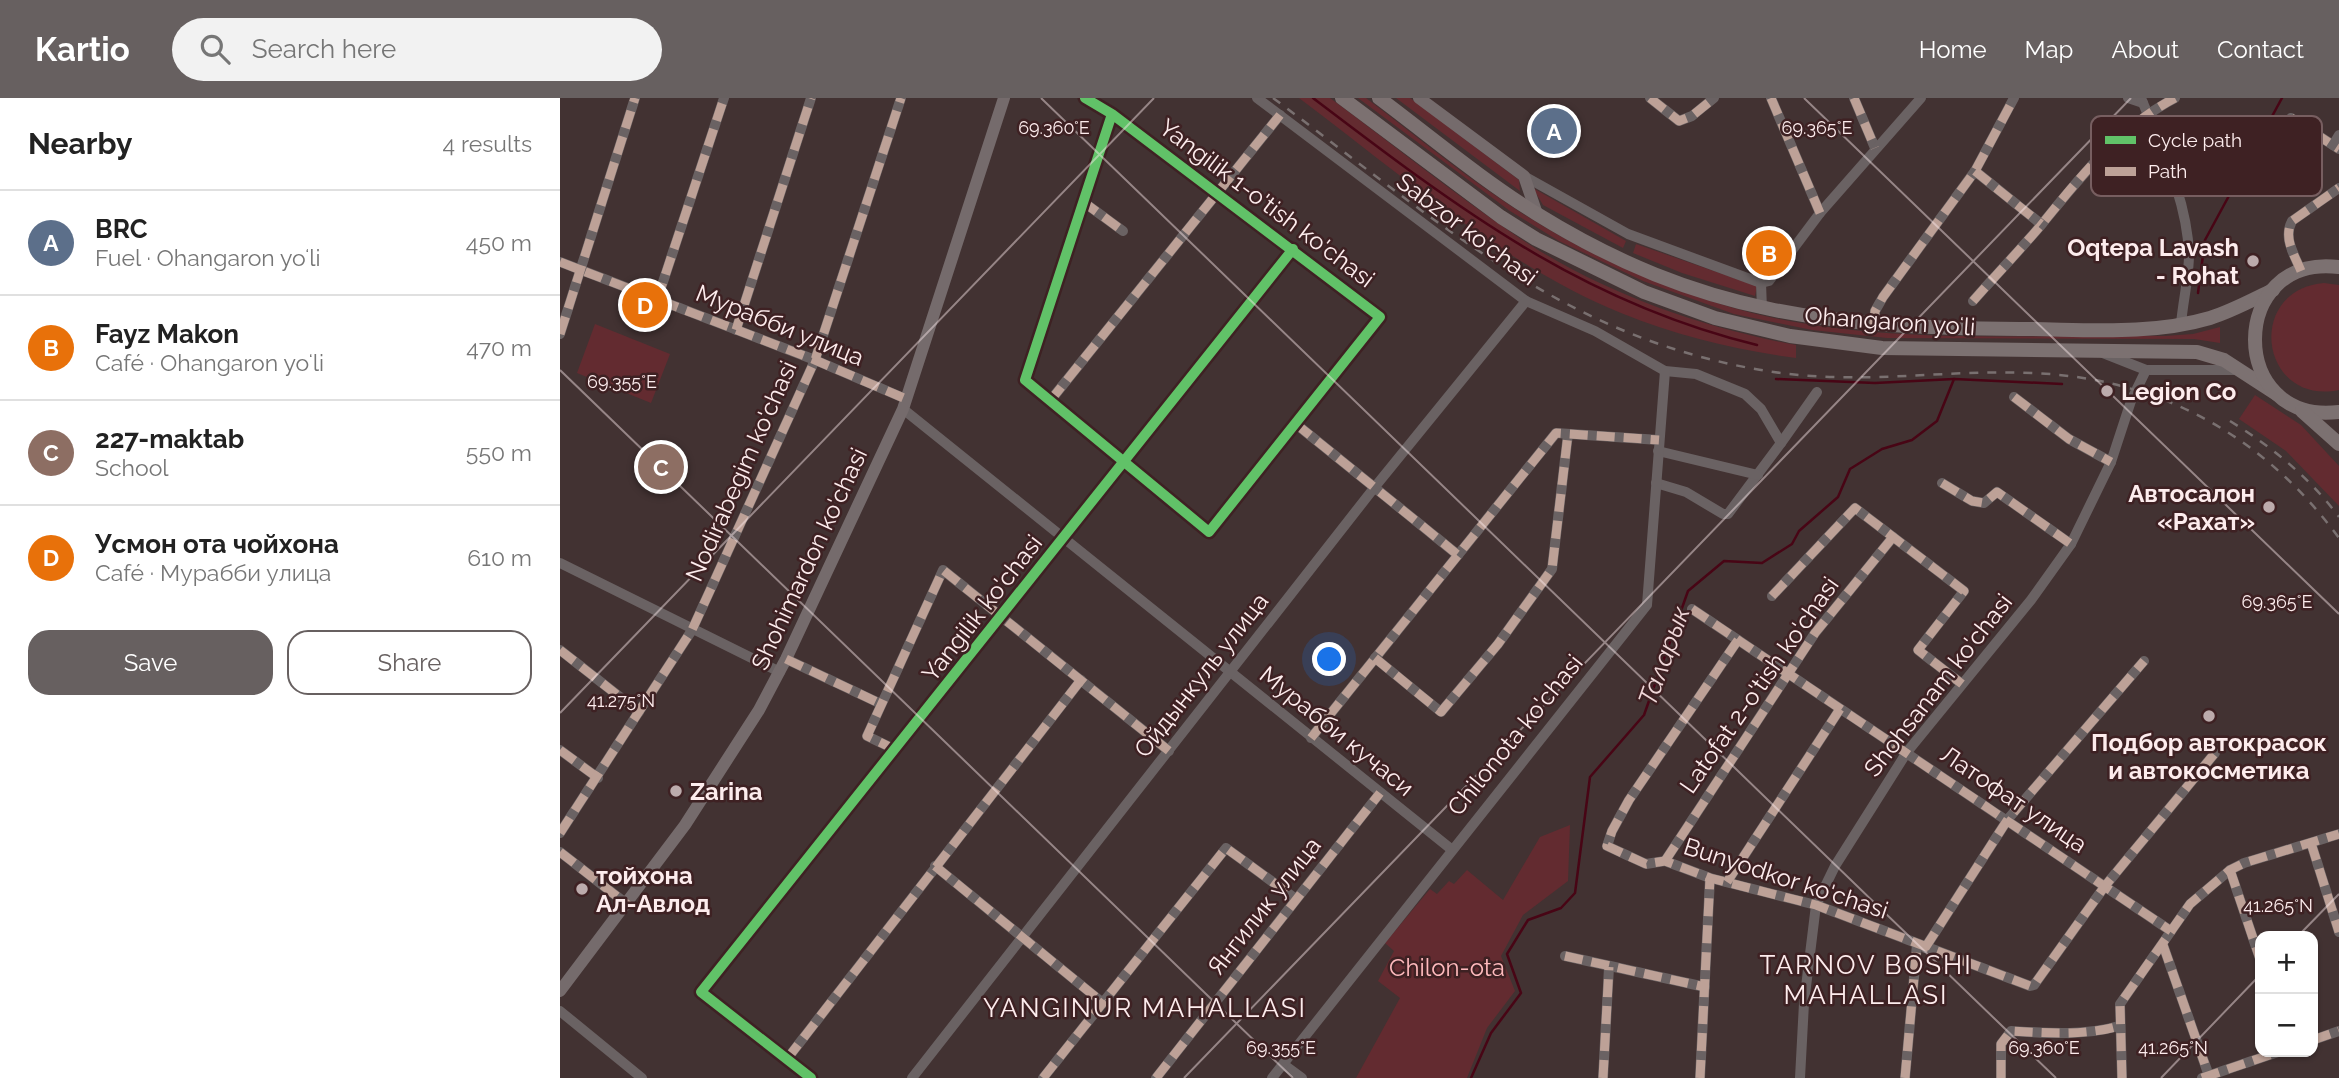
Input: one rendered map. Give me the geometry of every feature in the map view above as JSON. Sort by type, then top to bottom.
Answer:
[{"type":"highway","name":"Ohangaron yoʻli","points":[[1342,98],[1524,232],[1595,270],[1689,310],[1790,336],[1872,347],[2197,352],[2218,358],[2278,395],[2298,408],[2339,444]]},
{"type":"highway","name":"Ohangaron yoʻli","points":[[1379,98],[1537,214],[1596,248],[1658,276],[1718,298],[1762,309],[1874,326],[2123,330],[2180,324],[2226,312],[2273,290],[2301,271]]},
{"type":"highway","points":[[2301,271],[2318,266],[2339,267]]},
{"type":"highway","points":[[2273,290],[2257,317],[2254,349],[2264,379],[2278,395]]},
{"type":"highway","points":[[2298,408],[2320,413],[2339,412]]},
{"type":"main road","name":"Shohimardon ko'chasi","points":[[560,990],[628,905],[711,788],[780,672],[904,404],[1004,98]]},
{"type":"main road","points":[[1419,98],[1524,176],[1537,214]]},
{"type":"street","points":[[560,334],[635,98]]},
{"type":"street","points":[[657,300],[724,98]]},
{"type":"street","points":[[736,330],[811,98]]},
{"type":"street","name":"Nodirabegim ko'chasi","points":[[560,833],[692,629],[815,360],[901,98]]},
{"type":"street","name":"Yangilik 1-o'tish ko'chasi","points":[[1086,98],[1112,114],[1380,317],[1209,532],[1125,462]]},
{"type":"street","name":"Sabzor ko'chasi","points":[[1257,98],[1526,301],[1595,331],[1665,370]]},
{"type":"street","points":[[1650,98],[1679,121],[1686,120],[1714,98]]},
{"type":"street","points":[[1771,98],[1820,213]]},
{"type":"street","points":[[1854,98],[1875,148]]},
{"type":"street","points":[[1524,176],[1628,234],[1761,284],[1769,281],[1820,213],[1921,98]]},
{"type":"street","points":[[1874,326],[1875,312],[1883,297],[1975,171],[2014,98]]},
{"type":"street","points":[[2127,98],[2144,105],[2175,98]]},
{"type":"street","points":[[1112,114],[1025,378],[1125,462]]},
{"type":"street","points":[[1051,401],[1280,115]]},
{"type":"street","points":[[1973,300],[2091,164]]},
{"type":"street","points":[[1975,171],[2041,224]]},
{"type":"street","points":[[2301,271],[2287,237],[2288,228],[2292,221],[2339,188]]},
{"type":"street","points":[[2177,196],[2187,234],[2189,266],[2180,324]]},
{"type":"street","points":[[1082,201],[1123,231]]},
{"type":"street","name":"Yangilik ko'chasi","points":[[786,1059],[701,992],[1293,249]]},
{"type":"street","name":"Мурабби улица","points":[[560,262],[815,360],[904,404]]},
{"type":"street","points":[[1761,284],[1762,309]]},
{"type":"street","name":"Ойдынкуль улица","points":[[912,1078],[1374,488],[1526,301]]},
{"type":"street","points":[[2096,351],[2146,370],[2239,370]]},
{"type":"street","points":[[1665,370],[1696,374],[1745,394],[1761,409],[1781,443]]},
{"type":"street","name":"Chilonota ko'chasi","points":[[1272,1078],[1647,605],[1665,370]]},
{"type":"street","name":"Shohsanam ko'chasi","points":[[1800,1078],[1804,1003],[1816,905],[1835,866],[1907,751],[2045,582],[2071,544],[2111,462],[2131,401],[2146,370]]},
{"type":"street","points":[[1656,483],[1686,492],[1723,514],[1728,514],[1817,392]]},
{"type":"street","points":[[2014,397],[2069,439],[2111,462]]},
{"type":"street","name":"Мурабби кучаси","points":[[904,404],[1064,538],[1451,849]]},
{"type":"street","points":[[1296,424],[1458,555]]},
{"type":"street","points":[[1311,738],[1553,436],[1568,434],[1659,440]]},
{"type":"street","points":[[1375,658],[1441,712],[1498,644],[1552,569],[1568,434]]},
{"type":"street","points":[[1658,452],[1758,475]]},
{"type":"street","points":[[1942,483],[1972,501],[1984,503],[1997,492],[2071,544]]},
{"type":"street","points":[[1772,596],[1853,508],[1964,591],[1918,650],[1962,684]]},
{"type":"street","name":"Latofat 2-o'tish ko'chasi","points":[[1665,861],[1815,633],[1893,537]]},
{"type":"street","points":[[560,563],[780,672]]},
{"type":"street","points":[[896,750],[867,736],[879,703],[941,571],[1169,751]]},
{"type":"street","name":"Латофат улица","points":[[1692,609],[2171,931]]},
{"type":"street","name":"Bunyodkor ko'chasi","points":[[1738,640],[1629,800],[1607,846],[1646,864],[1665,861],[1710,877],[1816,905],[2032,986],[2105,886]]},
{"type":"street","points":[[560,650],[639,712]]},
{"type":"street","points":[[786,659],[879,703]]},
{"type":"street","points":[[1905,1078],[1921,946],[2008,819],[2144,661]]},
{"type":"street","points":[[811,1078],[786,1059],[1081,680]]},
{"type":"street","points":[[1727,881],[1840,709]]},
{"type":"street","points":[[560,750],[598,778]]},
{"type":"street","points":[[2105,886],[2215,753]]},
{"type":"street","name":"Янгилик улица","points":[[1156,1078],[1380,793]]},
{"type":"street","points":[[2122,1078],[2120,1003],[2193,901],[2230,870],[2257,857],[2336,837]]},
{"type":"street","points":[[2311,843],[2339,932]]},
{"type":"street","points":[[1043,1078],[1226,848],[1296,899]]},
{"type":"street","points":[[560,852],[628,905]]},
{"type":"street","points":[[935,866],[1103,1003]]},
{"type":"street","points":[[2230,870],[2255,944]]},
{"type":"street","points":[[1700,1078],[1710,877]]},
{"type":"street","points":[[2163,945],[2205,1077],[2263,1057]]},
{"type":"street","points":[[1565,956],[1705,987]]},
{"type":"street","points":[[1603,1078],[1609,967]]},
{"type":"street","points":[[560,1011],[642,1078]]},
{"type":"street","points":[[2001,1078],[2001,1044],[2011,1031],[2067,1034],[2101,1031],[2119,1026]]},
{"type":"street","points":[[2318,1038],[2339,1031]]},
{"type":"street","points":[[1283,1064],[1302,1078]]},
{"type":"green space","points":[[1299,98],[1330,98],[1492,219],[1580,273],[1614,290],[1686,317],[1796,345],[1796,358],[1751,351],[1685,335],[1621,313],[1578,293],[1536,270],[1454,216]]},
{"type":"green space","points":[[1358,98],[1366,98],[1485,188],[1560,236],[1629,270],[1679,290],[1752,313],[1854,330],[1957,336],[2165,336],[2193,334],[2220,327],[2220,343],[2194,339],[1887,338],[1812,330],[1734,314],[1643,281],[1559,241],[1510,211]]},
{"type":"green space","points":[[1396,98],[1410,98],[1519,180],[1520,191]]},
{"type":"green space","points":[[1533,188],[1626,241],[1623,248],[1543,205]]},
{"type":"green space","points":[[1636,244],[1757,286],[1755,296],[1682,273],[1633,253]]},
{"type":"green space","points":[[2324,283],[2339,285],[2339,390],[2312,390],[2292,381],[2278,365],[2272,345],[2273,324],[2281,305],[2298,290]]},
{"type":"green space","points":[[595,324],[670,354],[651,403],[577,373]]},
{"type":"green space","points":[[2255,395],[2301,425],[2339,466],[2339,506],[2286,451],[2239,419]]},
{"type":"green space","name":"Chilon-ota","points":[[1570,825],[1568,881],[1523,915],[1501,956],[1515,991],[1487,1028],[1467,1078],[1356,1078],[1400,998],[1378,981],[1394,951],[1385,943],[1430,889],[1437,894],[1449,881],[1454,884],[1467,870],[1503,900],[1540,837]]},
{"type":"waterway","points":[[1313,98],[1417,176],[1522,246],[1633,303],[1693,326],[1757,345]]},
{"type":"waterway","name":"Таларык","points":[[2272,116],[2282,98]]},
{"type":"waterway","name":"Таларык","points":[[2198,293],[2205,240],[2229,196]]},
{"type":"waterway","points":[[1776,379],[1875,383],[1954,379]]},
{"type":"waterway","name":"Таларык","points":[[1471,1078],[1491,1033],[1521,993],[1507,954],[1528,920],[1561,908],[1575,893],[1590,777],[1644,715],[1688,591],[1724,561],[1762,563],[1792,544],[1799,531],[1838,497],[1850,469],[1882,449],[1912,440],[1937,421],[1954,379],[2062,384]]},
{"type":"railway","points":[[1273,98],[1464,241],[1565,303],[1618,328],[1713,360],[1793,374],[1859,377],[2032,373],[2079,377],[2123,387],[2166,401],[2205,419],[2243,442],[2310,502],[2339,538]]},
{"type":"railway","points":[[2230,421],[2289,464],[2339,517]]},
{"type":"marked path","points":[[560,334],[635,98]]},
{"type":"marked path","points":[[657,300],[724,98]]},
{"type":"marked path","points":[[736,330],[811,98]]},
{"type":"marked path","points":[[560,833],[692,630],[815,360],[901,98]]},
{"type":"marked path","points":[[1650,98],[1679,121],[1692,116],[1714,98]]},
{"type":"marked path","points":[[1771,98],[1820,213]]},
{"type":"marked path","points":[[1854,98],[1875,148]]},
{"type":"marked path","points":[[1874,326],[1875,311],[1883,297],[1975,171],[2014,98]]},
{"type":"marked path","points":[[2147,116],[2175,98]]},
{"type":"marked path","points":[[1050,401],[1280,115]]},
{"type":"marked path","points":[[2322,138],[2339,149]]},
{"type":"marked path","points":[[1973,301],[2091,166]]},
{"type":"marked path","points":[[1975,171],[2041,224]]},
{"type":"marked path","points":[[2301,271],[2289,240],[2292,221],[2339,188]]},
{"type":"marked path","points":[[1082,201],[1123,231]]},
{"type":"marked path","points":[[560,262],[815,360],[906,399]]},
{"type":"marked path","points":[[2014,397],[2069,439],[2111,462]]},
{"type":"marked path","points":[[1296,424],[1458,555]]},
{"type":"marked path","points":[[1311,738],[1556,433],[1659,440]]},
{"type":"marked path","points":[[1375,658],[1441,712],[1498,644],[1552,569],[1568,434]]},
{"type":"marked path","points":[[1942,483],[1972,501],[1984,503],[1997,492],[2071,544]]},
{"type":"marked path","points":[[1772,596],[1855,508],[1964,591],[1918,650],[1962,684]]},
{"type":"marked path","points":[[1665,861],[1815,633],[1893,537]]},
{"type":"marked path","points":[[896,750],[867,736],[943,570],[1169,751]]},
{"type":"marked path","points":[[1692,609],[2171,931]]},
{"type":"marked path","points":[[1738,640],[1629,800],[1607,846],[1646,864],[1665,861],[1710,878],[1816,905],[2030,986],[2034,985],[2105,886],[2215,753]]},
{"type":"marked path","points":[[560,650],[639,712]]},
{"type":"marked path","points":[[786,659],[879,703]]},
{"type":"marked path","points":[[1925,948],[2008,819],[2144,661]]},
{"type":"marked path","points":[[787,1059],[1081,680]]},
{"type":"marked path","points":[[1727,882],[1840,709]]},
{"type":"marked path","points":[[560,750],[598,778]]},
{"type":"marked path","points":[[1156,1078],[1380,793]]},
{"type":"marked path","points":[[2122,1078],[2120,1004],[2190,904],[2230,870],[2244,863],[2339,834]]},
{"type":"marked path","points":[[2311,843],[2339,932]]},
{"type":"marked path","points":[[1043,1078],[1226,848],[1296,899]]},
{"type":"marked path","points":[[560,852],[628,905]]},
{"type":"marked path","points":[[935,866],[1103,1003]]},
{"type":"marked path","points":[[2230,870],[2255,944]]},
{"type":"marked path","points":[[1700,1078],[1710,878]]},
{"type":"marked path","points":[[1905,1078],[1917,944]]},
{"type":"marked path","points":[[2163,945],[2209,1076]]},
{"type":"marked path","points":[[1565,956],[1705,987]]},
{"type":"marked path","points":[[1603,1078],[1609,967]]},
{"type":"marked path","points":[[2001,1078],[2001,1044],[2011,1031],[2079,1033],[2119,1026]]},
{"type":"marked path","points":[[2318,1038],[2339,1031]]},
{"type":"marked path","points":[[2202,1078],[2263,1057]]},
{"type":"cycle path","points":[[1085,98],[1112,114],[1380,317],[1209,532],[1025,380],[1112,114]]},
{"type":"cycle path","points":[[811,1078],[701,992],[1293,249]]},
{"type":"place","name":"BRC","points":[[1554,131]]},
{"type":"place","name":"Fayz Makon","points":[[1769,253]]},
{"type":"place","name":"Oqtepa Lavash - Rohat","points":[[2253,261]]},
{"type":"place","name":"Усмон ота чойхона","points":[[645,305]]},
{"type":"place","name":"Legion Co","points":[[2107,391]]},
{"type":"place","name":"227-maktab","points":[[661,467]]},
{"type":"place","name":"Автосалон «Рахат»","points":[[2269,507]]},
{"type":"place","name":"Подбор автокрасок и автокосметика","points":[[2209,716]]},
{"type":"place","name":"Zarina","points":[[676,791]]},
{"type":"place","name":"тойхона Ал-Авлод","points":[[582,889]]},
{"type":"district","name":"TARNOV BOSHI MAHALLASI","points":[[1866,980]]},
{"type":"district","name":"YANGINUR MAHALLASI","points":[[1145,1008]]}]
